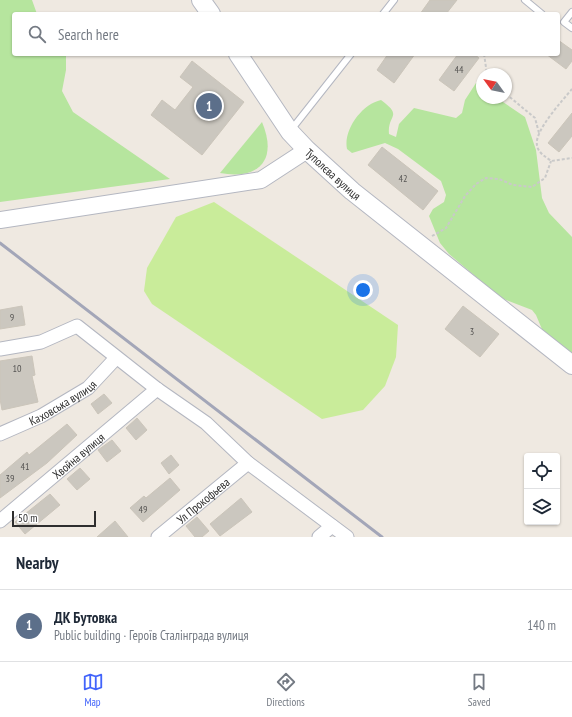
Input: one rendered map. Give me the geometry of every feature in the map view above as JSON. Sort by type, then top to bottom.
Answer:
[{"type":"main road","points":[[202,0],[210,12]]},
{"type":"main road","points":[[239,56],[290,132],[307,150]]},
{"type":"main road","name":"Туполєва вулиця","points":[[307,150],[352,191],[572,365]]},
{"type":"street","name":"Туполєва вулиця","points":[[0,220],[261,180],[307,150]]},
{"type":"street","points":[[0,349],[41,342],[77,326],[157,390],[206,423],[248,463],[347,537]]},
{"type":"street","name":"Каховська вулиця","points":[[0,434],[41,416],[88,388],[116,358]]},
{"type":"street","name":"Хвойна вулиця","points":[[0,521],[157,390]]},
{"type":"street","name":"Ул Прокофьева","points":[[158,537],[248,463]]},
{"type":"street","points":[[319,537],[332,526]]},
{"type":"lane","points":[[385,12],[394,0]]},
{"type":"lane","points":[[525,0],[540,12]]},
{"type":"lane","points":[[572,12],[561,23],[572,28]]},
{"type":"lane","points":[[290,132],[349,56]]},
{"type":"path","points":[[484,56],[486,68]]},
{"type":"path","points":[[572,89],[539,133],[536,143],[539,152],[551,161],[572,158]]},
{"type":"path","points":[[512,99],[535,118],[539,133]]},
{"type":"path","points":[[419,244],[446,228],[465,196],[476,184],[486,178],[499,179],[513,185],[532,187],[545,178],[551,161]]},
{"type":"green space","points":[[0,0],[32,0],[36,12],[12,12],[12,56],[66,56],[66,70],[62,91],[73,112],[170,179],[0,202]]},
{"type":"green space","points":[[476,83],[476,104],[506,104],[525,117],[536,150],[542,198],[549,213],[572,237],[572,359],[544,334],[536,315],[532,310],[501,298],[449,254],[440,243],[429,216],[433,209],[444,202],[446,195],[441,181],[398,149],[385,143],[352,153],[347,149],[348,134],[355,119],[361,112],[374,102],[381,100],[392,110],[393,116],[389,127],[389,134],[396,137],[399,124],[414,108],[456,118],[462,113],[465,100]]},
{"type":"green space","points":[[262,122],[268,147],[266,157],[262,164],[255,170],[245,173],[220,173]]},
{"type":"green space","points":[[214,202],[398,325],[396,357],[385,386],[363,410],[322,419],[152,304],[144,291],[147,268],[176,217]]},
{"type":"building","points":[[430,0],[457,0],[448,12],[421,12]]},
{"type":"building","points":[[560,41],[572,50],[572,61],[566,69],[549,56],[560,56]]},
{"type":"building","points":[[387,56],[414,56],[394,83],[377,70]]},
{"type":"building","points":[[457,56],[476,56],[479,58],[454,91],[439,80]]},
{"type":"building","points":[[192,61],[244,102],[202,155],[151,115],[162,100],[175,110],[193,87],[180,77]]},
{"type":"building","points":[[572,113],[572,136],[559,152],[548,143]]},
{"type":"building","points":[[382,147],[438,191],[423,210],[368,165]]},
{"type":"building","points":[[22,306],[25,325],[0,329],[0,310]]},
{"type":"building","points":[[463,306],[499,334],[480,357],[445,329]]},
{"type":"building","points":[[32,356],[35,375],[32,376],[38,402],[2,410],[0,399],[0,361]]},
{"type":"building","points":[[104,394],[112,403],[98,414],[91,404]]},
{"type":"building","points":[[137,418],[147,430],[136,440],[126,428]]},
{"type":"building","points":[[67,424],[77,435],[47,463],[0,498],[0,475],[27,452],[29,455]]},
{"type":"building","points":[[112,440],[121,451],[107,462],[98,450]]},
{"type":"building","points":[[171,455],[179,465],[169,474],[161,463]]},
{"type":"building","points":[[80,468],[90,479],[77,490],[67,479]]},
{"type":"building","points":[[170,478],[180,490],[143,522],[130,508],[144,496],[146,498]]},
{"type":"building","points":[[50,494],[60,505],[25,534],[15,522]]},
{"type":"building","points":[[241,498],[252,512],[220,536],[210,524]]},
{"type":"building","points":[[197,517],[209,531],[202,537],[195,537],[186,526]]},
{"type":"building","points":[[115,521],[128,537],[97,537]]},
{"type":"railway","points":[[0,243],[382,537]]},
{"type":"place","name":"ДК Бутовка","points":[[209,106]]}]
